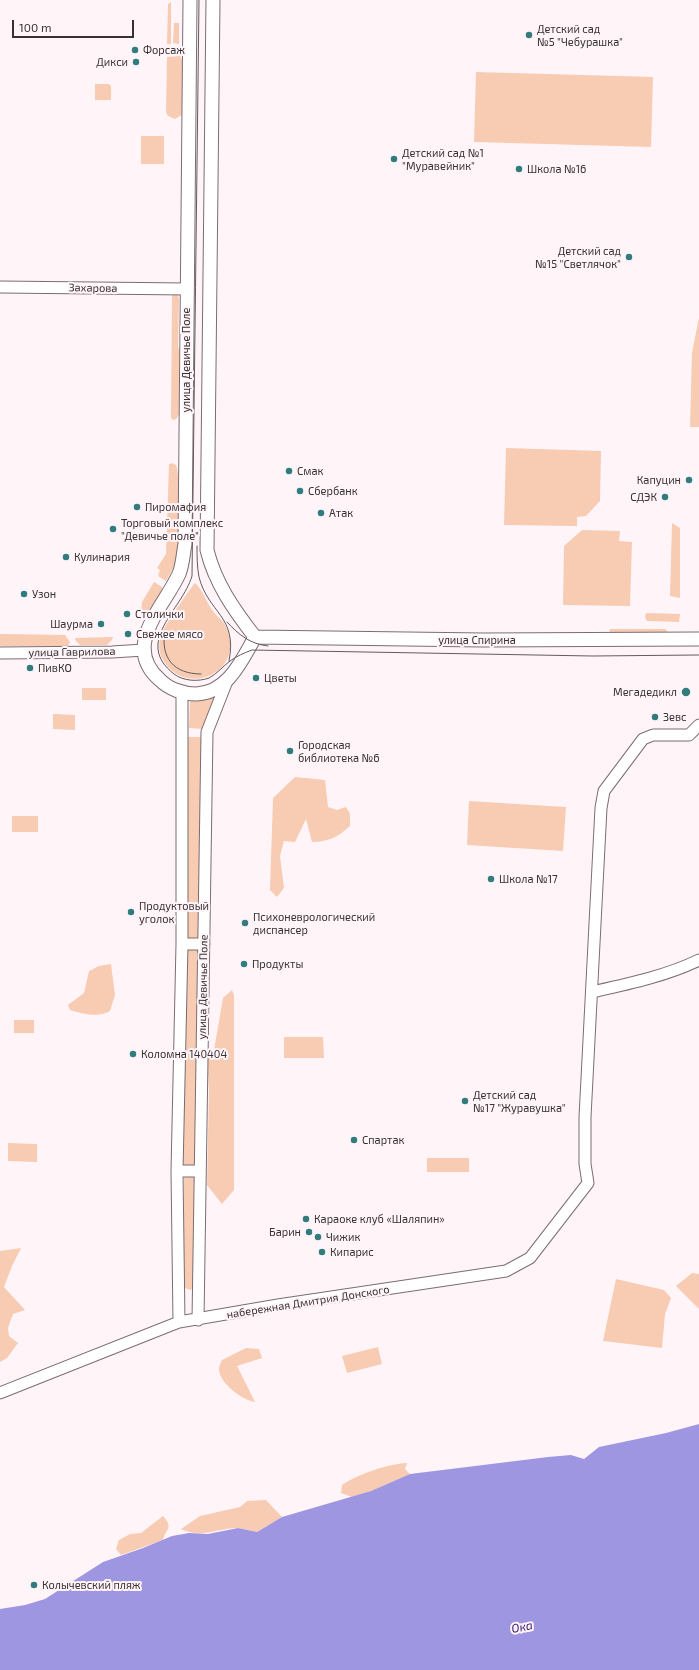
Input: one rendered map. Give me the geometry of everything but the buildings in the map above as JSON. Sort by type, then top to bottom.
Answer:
[{"type":"main road","name":"улица Девичье Поле","points":[[190,0],[185,544],[179,573],[148,628],[144,650],[145,659],[157,678],[166,686],[182,692],[197,694],[211,690],[227,681],[237,668],[255,637],[226,598],[210,563],[207,550],[213,0]]},
{"type":"main road","name":"улица Спирина","points":[[255,637],[483,640],[699,639]]},
{"type":"street","name":"Захарова","points":[[0,287],[187,289]]},
{"type":"street","name":"улица Гаврилова","points":[[0,653],[112,652],[144,650]]},
{"type":"street","name":"улица Девичье Поле","points":[[198,1320],[207,732],[227,681]]},
{"type":"street","name":"улица Девичье Поле","points":[[178,1322],[177,1171],[182,944],[182,692]]},
{"type":"street","points":[[699,725],[689,735],[653,736],[643,738],[604,792],[601,808],[592,992],[640,980],[699,960]]},
{"type":"street","points":[[182,944],[204,944]]},
{"type":"street","name":"набережная Дмитрия Донского","points":[[0,1393],[178,1322],[198,1320],[278,1305],[506,1271],[530,1258],[588,1183],[585,1164],[585,1117],[592,992]]},
{"type":"street","points":[[177,1171],[200,1171]]},
{"type":"shaded area","points":[[171,2],[171,44],[167,44],[168,4]]},
{"type":"shaded area","points":[[174,23],[179,23],[179,44],[173,43]]},
{"type":"shaded area","points":[[180,56],[186,66],[185,113],[175,119],[168,116],[166,112],[167,57]]},
{"type":"shaded area","points":[[476,72],[653,77],[651,147],[474,142]]},
{"type":"shaded area","points":[[95,84],[109,84],[111,86],[111,100],[95,100]]},
{"type":"shaded area","points":[[141,136],[164,136],[164,164],[141,164]]},
{"type":"shaded area","points":[[172,294],[178,295],[179,300],[178,347],[182,354],[181,412],[176,419],[173,420],[171,418]]},
{"type":"shaded area","points":[[699,317],[699,427],[690,427],[692,353]]},
{"type":"shaded area","points":[[506,448],[601,451],[600,501],[586,516],[577,517],[577,526],[504,525]]},
{"type":"shaded area","points":[[172,463],[176,465],[179,482],[179,544],[175,563],[166,581],[158,576],[160,570],[157,568],[166,554],[169,464]]},
{"type":"shaded area","points":[[672,523],[680,528],[680,598],[670,596]]},
{"type":"shaded area","points":[[582,530],[620,531],[619,541],[632,542],[630,606],[563,605],[564,546]]},
{"type":"shaded area","points":[[154,582],[162,587],[162,592],[149,610],[141,610],[142,602]]},
{"type":"shaded area","points":[[195,583],[214,613],[224,623],[230,642],[228,656],[221,668],[210,675],[197,679],[183,677],[171,670],[161,656],[159,648],[164,628]]},
{"type":"shaded area","points":[[646,613],[680,614],[679,622],[647,621],[645,617]]},
{"type":"shaded area","points":[[610,629],[665,629],[668,634],[611,634],[609,633]]},
{"type":"shaded area","points":[[0,634],[65,635],[70,642],[68,646],[0,646]]},
{"type":"shaded area","points":[[113,637],[107,645],[80,645],[75,638]]},
{"type":"shaded area","points":[[82,688],[106,688],[106,700],[82,700]]},
{"type":"shaded area","points":[[215,697],[203,729],[189,728],[190,702],[193,699]]},
{"type":"shaded area","points":[[53,714],[75,715],[75,730],[53,729]]},
{"type":"shaded area","points":[[188,737],[202,737],[198,938],[196,942],[188,942],[185,936]]},
{"type":"shaded area","points":[[295,777],[325,780],[328,807],[337,810],[346,807],[350,814],[350,826],[332,838],[312,842],[306,819],[295,842],[284,841],[280,856],[284,888],[277,897],[270,890],[273,798]]},
{"type":"shaded area","points":[[469,801],[566,807],[563,851],[467,845]]},
{"type":"shaded area","points":[[12,816],[38,816],[38,832],[12,832]]},
{"type":"shaded area","points":[[188,947],[199,949],[196,1166],[182,1167],[186,950]]},
{"type":"shaded area","points":[[111,964],[115,995],[110,1011],[95,1015],[70,1010],[68,1005],[84,993],[89,971],[99,966]]},
{"type":"shaded area","points":[[232,990],[234,995],[234,1190],[222,1204],[207,1185],[209,1090],[207,1057],[213,1056],[223,998]]},
{"type":"shaded area","points":[[14,1020],[34,1020],[34,1033],[14,1033]]},
{"type":"shaded area","points":[[284,1037],[323,1037],[324,1058],[284,1058]]},
{"type":"shaded area","points":[[8,1143],[37,1144],[37,1162],[8,1161]]},
{"type":"shaded area","points":[[427,1158],[469,1158],[469,1172],[427,1172]]},
{"type":"shaded area","points":[[195,1175],[194,1288],[190,1290],[185,1288],[184,1284],[184,1179],[185,1176]]},
{"type":"shaded area","points":[[21,1248],[4,1287],[25,1310],[13,1314],[8,1328],[9,1336],[18,1343],[7,1358],[0,1362],[0,1251]]},
{"type":"shaded area","points":[[692,1273],[699,1274],[699,1309],[676,1286]]},
{"type":"shaded area","points":[[616,1279],[664,1290],[671,1298],[665,1314],[662,1348],[603,1341]]},
{"type":"shaded area","points":[[378,1347],[382,1364],[347,1373],[342,1356]]},
{"type":"shaded area","points":[[246,1348],[259,1349],[262,1358],[237,1366],[255,1402],[244,1398],[232,1390],[223,1380],[219,1369],[222,1360]]},
{"type":"shaded area","points":[[407,1463],[405,1469],[410,1474],[371,1491],[352,1497],[341,1493],[342,1485],[356,1477],[382,1468]]},
{"type":"shaded area","points":[[266,1500],[282,1517],[257,1532],[231,1528],[196,1533],[181,1529],[200,1516],[240,1507],[247,1501]]},
{"type":"shaded area","points":[[163,1516],[169,1526],[163,1540],[121,1555],[116,1549],[119,1540],[130,1534],[141,1533]]},
{"type":"water","name":"Ока","points":[[699,1424],[699,1670],[0,1670],[0,1609],[25,1605],[45,1599],[103,1562],[172,1536],[189,1533],[208,1534],[238,1528],[257,1532],[282,1517],[371,1491],[410,1474],[571,1455],[584,1459],[599,1447],[666,1433]]},
{"type":"tram line","points":[[199,0],[192,576],[187,589],[164,626],[159,638],[158,650],[163,662],[174,674],[182,678],[195,680],[209,678],[233,659],[252,650],[592,656],[699,655]]},
{"type":"tram line","points":[[197,546],[198,573],[203,589],[226,624],[229,634],[231,646],[229,661]]},
{"type":"tram line","points":[[227,622],[236,631],[250,641],[268,646]]},
{"type":"tram line","points":[[165,631],[165,649],[171,663],[176,668],[183,671],[201,674]]},
{"type":"place","name":"Детский сад №5 \"Чебурашка\"","points":[[529,35]]},
{"type":"place","name":"Форсаж","points":[[135,50]]},
{"type":"place","name":"Дикси","points":[[136,62]]},
{"type":"place","name":"Детский сад №1 \"Муравейник\"","points":[[394,159]]},
{"type":"place","name":"Школа №16","points":[[519,169]]},
{"type":"place","name":"Детский сад №15 \"Светлячок\"","points":[[629,257]]},
{"type":"place","name":"Смак","points":[[289,471]]},
{"type":"place","name":"Капуцин","points":[[689,480]]},
{"type":"place","name":"Сбербанк","points":[[300,491]]},
{"type":"place","name":"СДЭК","points":[[665,497]]},
{"type":"place","name":"Пиромафия","points":[[137,507]]},
{"type":"place","name":"Атак","points":[[321,513]]},
{"type":"place","name":"Торговый комплекс \"Девичье поле\"","points":[[113,529]]},
{"type":"place","name":"Кулинария","points":[[66,557]]},
{"type":"place","name":"Узон","points":[[24,594]]},
{"type":"place","name":"Столички","points":[[127,614]]},
{"type":"place","name":"Шаурма","points":[[101,624]]},
{"type":"place","name":"Свежее мясо","points":[[128,634]]},
{"type":"place","name":"ПивКО","points":[[30,668]]},
{"type":"place","name":"Цветы","points":[[256,678]]},
{"type":"place","name":"Мегадедикл","points":[[686,692]]},
{"type":"place","name":"Зевс","points":[[655,717]]},
{"type":"place","name":"Городская библиотека №6","points":[[290,751]]},
{"type":"place","name":"Школа №17","points":[[491,879]]},
{"type":"place","name":"Продуктовый уголок","points":[[131,912]]},
{"type":"place","name":"Психоневрологический диспансер","points":[[245,923]]},
{"type":"place","name":"Продукты","points":[[244,964]]},
{"type":"place","name":"Коломна 140404","points":[[133,1054]]},
{"type":"place","name":"Детский сад №17 \"Журавушка\"","points":[[465,1101]]},
{"type":"place","name":"Спартак","points":[[354,1140]]},
{"type":"place","name":"Караоке клуб «Шаляпин»","points":[[306,1219]]},
{"type":"place","name":"Барин","points":[[309,1232]]},
{"type":"place","name":"Чижик","points":[[318,1237]]},
{"type":"place","name":"Кипарис","points":[[322,1252]]},
{"type":"place","name":"Колычевский пляж","points":[[34,1585]]}]
